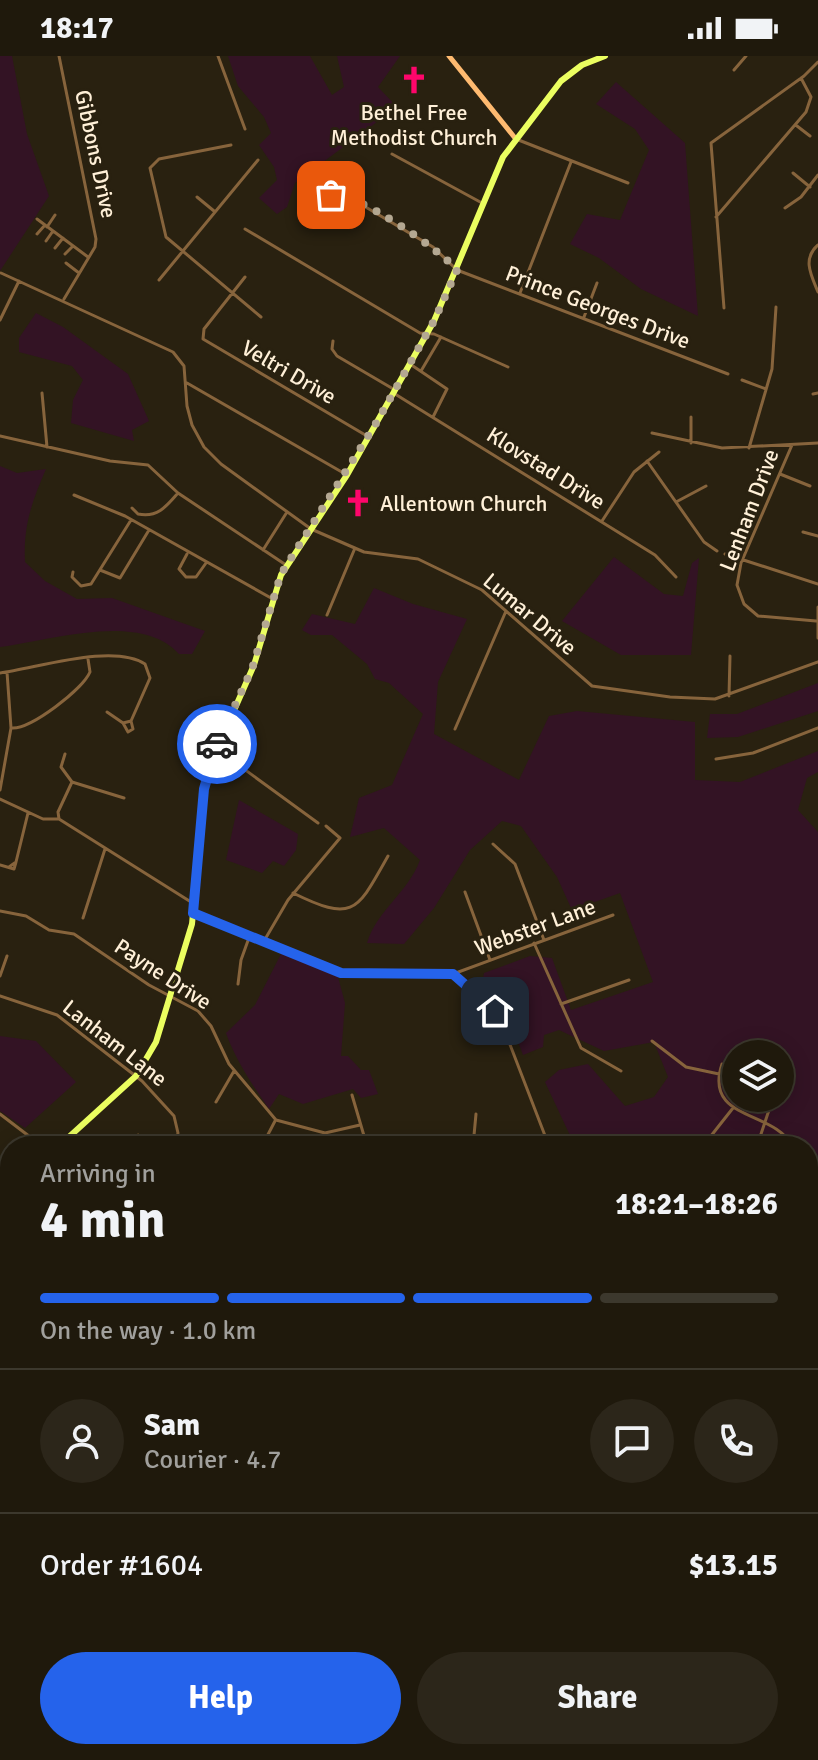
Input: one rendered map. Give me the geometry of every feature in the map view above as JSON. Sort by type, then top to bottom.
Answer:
[{"type":"main road","points":[[449,56],[515,138]]},
{"type":"main road","points":[[70,1136],[136,1076],[154,1048],[195,904],[203,796],[215,747],[252,669],[271,598],[286,565],[347,475],[427,333],[457,270],[495,170],[515,138],[566,76],[605,56]]},
{"type":"street","name":"Gibbons Drive","points":[[59,56],[96,232],[96,244],[64,299]]},
{"type":"street","points":[[218,56],[245,129]]},
{"type":"street","points":[[734,70],[746,56]]},
{"type":"street","points":[[724,308],[711,142],[801,78],[818,62]]},
{"type":"street","points":[[715,218],[796,125],[811,102],[801,78]]},
{"type":"street","points":[[796,125],[810,136]]},
{"type":"street","points":[[515,138],[628,183]]},
{"type":"street","points":[[231,145],[159,159],[150,168],[163,231],[261,317]]},
{"type":"street","points":[[392,154],[482,203]]},
{"type":"street","points":[[159,280],[258,160]]},
{"type":"street","points":[[520,293],[571,162]]},
{"type":"street","points":[[793,173],[810,187]]},
{"type":"street","points":[[785,208],[810,187],[818,175]]},
{"type":"street","points":[[347,196],[353,178]]},
{"type":"street","points":[[315,209],[323,198],[347,196],[433,247],[457,270]]},
{"type":"street","points":[[197,197],[214,211]]},
{"type":"street","points":[[37,234],[55,215]]},
{"type":"street","points":[[37,219],[88,257]]},
{"type":"street","points":[[245,229],[420,333],[441,337],[508,367]]},
{"type":"street","points":[[46,241],[53,231]]},
{"type":"street","points":[[55,248],[63,238]]},
{"type":"street","points":[[818,245],[811,252],[808,264],[818,292]]},
{"type":"street","points":[[65,254],[73,246]]},
{"type":"street","points":[[66,263],[79,273]]},
{"type":"street","name":"Prince Georges Drive","points":[[457,270],[728,374]]},
{"type":"street","name":"Lumar Drive","points":[[1,273],[64,299],[173,352],[182,362],[188,414],[204,447],[221,464],[311,529],[355,548],[418,559],[477,587],[586,682],[600,689],[689,699],[729,696],[818,662]]},
{"type":"street","points":[[234,292],[245,277]]},
{"type":"street","points":[[0,320],[19,281]]},
{"type":"street","points":[[583,318],[597,283]]},
{"type":"street","name":"Veltri Drive","points":[[234,292],[204,329],[204,341],[369,437]]},
{"type":"street","points":[[749,448],[773,359],[776,307]]},
{"type":"street","points":[[421,371],[441,337]]},
{"type":"street","name":"Klovstad Drive","points":[[333,341],[332,349],[337,356],[655,555],[676,577]]},
{"type":"street","points":[[410,364],[447,389],[433,417]]},
{"type":"street","points":[[742,380],[766,389]]},
{"type":"street","points":[[186,382],[347,475]]},
{"type":"street","points":[[42,393],[47,447]]},
{"type":"street","points":[[691,417],[691,443]]},
{"type":"street","points":[[652,433],[691,443],[749,448],[818,443]]},
{"type":"street","points":[[0,436],[110,461],[145,464],[178,493],[286,565]]},
{"type":"street","name":"Lenham Drive","points":[[792,445],[743,560],[737,585],[749,609],[768,619],[816,621]]},
{"type":"street","points":[[602,521],[631,476],[659,452]]},
{"type":"street","points":[[647,461],[704,542],[717,551]]},
{"type":"street","points":[[780,474],[810,486]]},
{"type":"street","points":[[676,502],[706,486]]},
{"type":"street","points":[[132,508],[138,514],[153,514],[164,509],[178,493]]},
{"type":"street","points":[[74,495],[132,520],[271,598]]},
{"type":"street","points":[[263,550],[287,512]]},
{"type":"street","points":[[73,572],[73,579],[85,587],[100,570],[132,520]]},
{"type":"street","points":[[100,570],[120,578],[149,530]]},
{"type":"street","points":[[803,532],[818,536]]},
{"type":"street","points":[[327,615],[355,548]]},
{"type":"street","points":[[188,553],[179,569],[182,575],[196,577],[206,563]]},
{"type":"street","points":[[725,554],[818,584]]},
{"type":"street","points":[[818,607],[818,638]]},
{"type":"street","points":[[455,729],[507,610]]},
{"type":"street","points":[[0,673],[119,654],[147,667],[150,678],[131,721],[131,732],[126,732],[123,723],[107,712]]},
{"type":"street","points":[[729,696],[730,656]]},
{"type":"street","points":[[11,728],[33,723],[87,679],[90,672],[88,659]]},
{"type":"street","points":[[0,790],[11,728],[7,672]]},
{"type":"street","points":[[123,723],[131,721]]},
{"type":"street","points":[[716,759],[759,751],[818,728]]},
{"type":"street","points":[[215,747],[318,823]]},
{"type":"street","points":[[65,754],[62,769],[72,782],[124,798]]},
{"type":"street","points":[[59,819],[58,812],[72,782]]},
{"type":"street","points":[[0,799],[43,819],[59,819],[195,904]]},
{"type":"street","points":[[0,865],[9,867],[16,862],[29,813]]},
{"type":"street","points":[[264,941],[293,893],[340,838],[326,826]]},
{"type":"street","points":[[493,844],[515,864],[544,940]]},
{"type":"street","points":[[83,918],[106,848]]},
{"type":"street","points":[[293,893],[328,909],[349,909],[361,899],[388,856]]},
{"type":"street","points":[[465,892],[490,960]]},
{"type":"street","name":"Payne Drive","points":[[0,911],[26,916],[49,930],[74,934],[206,1019],[234,1070],[276,1120]]},
{"type":"street","name":"Webster Lane","points":[[193,913],[351,976],[453,974],[613,915]]},
{"type":"street","points":[[238,984],[241,960],[250,935]]},
{"type":"street","points":[[534,943],[581,1048],[621,1071]]},
{"type":"street","points":[[0,976],[7,956]]},
{"type":"street","points":[[453,974],[499,1016],[545,1136]]},
{"type":"street","points":[[561,1004],[629,980]]},
{"type":"street","name":"Lanham Lane","points":[[0,996],[57,1015],[136,1076],[172,1113],[177,1124],[177,1136]]},
{"type":"street","points":[[652,1041],[686,1067],[719,1074]]},
{"type":"street","points":[[722,1064],[719,1074],[722,1093]]},
{"type":"street","points":[[216,1102],[234,1070]]},
{"type":"street","points":[[352,1095],[364,1136]]},
{"type":"street","points":[[711,1136],[730,1112]]},
{"type":"street","points":[[742,1112],[787,1136]]},
{"type":"street","points":[[760,1136],[768,1112]]},
{"type":"street","points":[[0,1114],[29,1136]]},
{"type":"street","points":[[474,1136],[476,1114]]},
{"type":"street","points":[[267,1136],[276,1120],[325,1133],[360,1125]]},
{"type":"shaded area","points":[[0,56],[12,56],[27,134],[49,196],[0,271]]},
{"type":"shaded area","points":[[228,56],[310,56],[332,95],[344,87],[337,56],[400,56],[378,87],[397,107],[295,183],[287,207],[277,214],[259,198],[277,180],[274,167],[259,145],[271,133],[264,117],[238,86]]},
{"type":"shaded area","points":[[616,82],[685,143],[698,316],[641,289],[599,258],[570,244],[587,214],[620,220],[649,150],[635,129],[596,104]]},
{"type":"shaded area","points":[[36,313],[63,327],[128,374],[149,421],[132,430],[134,441],[71,423],[73,400],[83,380],[72,366],[19,352],[19,338]]},
{"type":"shaded area","points":[[0,466],[17,473],[46,469],[30,514],[25,537],[25,562],[45,581],[77,599],[112,598],[205,631],[192,654],[179,654],[163,641],[142,634],[119,631],[69,635],[0,647]]},
{"type":"shaded area","points":[[614,557],[664,594],[683,596],[692,563],[699,558],[691,655],[621,655],[562,621]]},
{"type":"shaded area","points":[[374,588],[413,604],[467,619],[438,682],[434,734],[519,780],[549,716],[577,711],[695,722],[695,780],[740,782],[818,751],[818,772],[807,778],[798,810],[818,832],[818,1136],[570,1136],[545,1082],[559,1070],[588,1064],[625,1106],[654,1097],[668,1077],[654,1042],[604,1051],[559,1030],[544,1035],[543,1047],[523,1055],[511,1023],[481,988],[484,973],[530,956],[552,958],[571,1010],[653,982],[620,893],[572,910],[557,877],[521,826],[502,821],[470,850],[434,908],[404,944],[367,943],[378,921],[415,872],[420,860],[384,828],[350,837],[359,798],[392,785],[423,714],[389,683],[375,679],[367,664],[332,635],[311,635],[302,630],[312,614],[355,624]]},
{"type":"shaded area","points":[[818,683],[818,711],[738,737],[707,738],[710,714],[737,714]]},
{"type":"shaded area","points":[[239,800],[298,834],[296,850],[284,866],[273,861],[262,873],[226,860]]},
{"type":"shaded area","points":[[282,952],[338,977],[345,1003],[341,1056],[348,1056],[361,1070],[369,1070],[378,1094],[361,1098],[353,1089],[303,1104],[279,1094],[269,1109],[240,1063],[226,1033],[255,1005]]},
{"type":"shaded area","points":[[0,1036],[36,1041],[76,1082],[25,1128],[0,1111]]},
{"type":"way so far","points":[[217,744],[252,669],[271,598],[281,574],[341,485],[434,321],[457,270],[433,247],[351,198],[331,195]]},
{"type":"place","name":"Bethel Free Methodist Church","points":[[414,80]]},
{"type":"place","name":"Allentown Church","points":[[358,503]]},
{"type":"route","points":[[217,744],[204,789],[193,913],[351,976],[453,974],[495,1011]]}]
